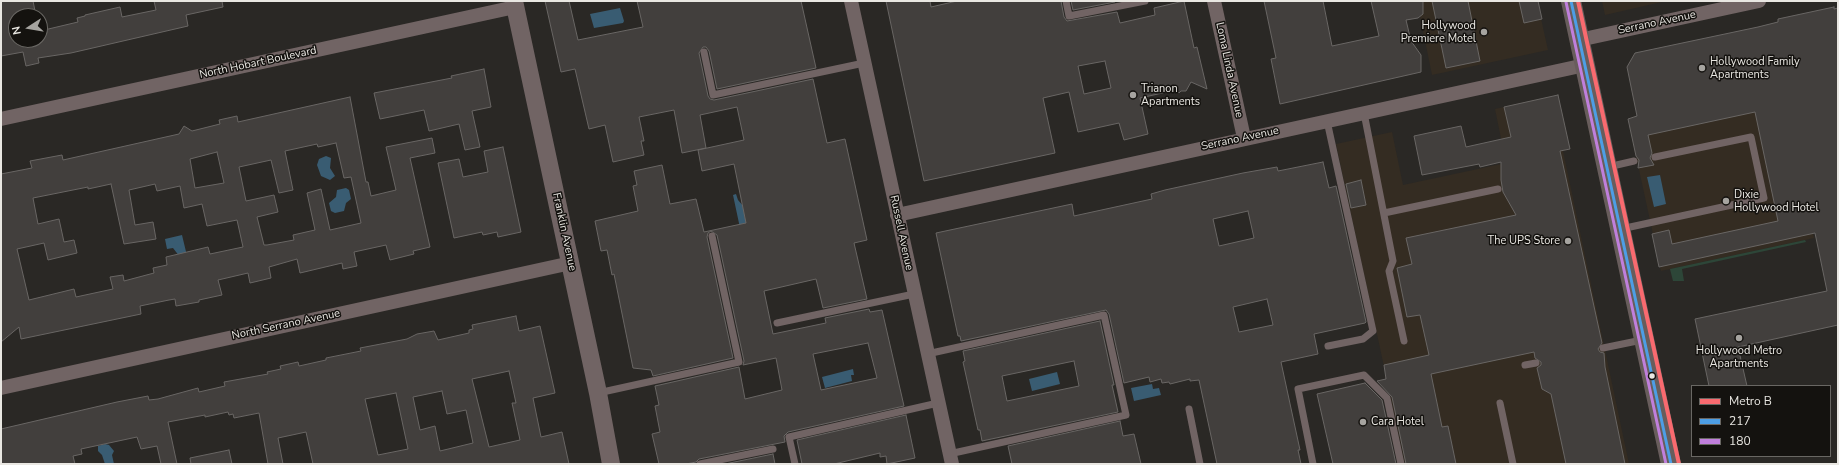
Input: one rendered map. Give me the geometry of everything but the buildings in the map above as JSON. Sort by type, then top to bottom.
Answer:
[{"type":"main road","points":[[1571,1],[1619,230],[1671,464]]},
{"type":"street","name":"Russell Avenue","points":[[851,1],[950,459]]},
{"type":"street","name":"Loma Linda Avenue","points":[[1214,1],[1244,138]]},
{"type":"street","name":"Serrano Avenue","points":[[1579,40],[1759,1]]},
{"type":"street","name":"North Hobart Boulevard","points":[[1,119],[514,4]]},
{"type":"street","name":"Franklin Avenue","points":[[514,4],[571,263],[611,464]]},
{"type":"street","name":"Serrano Avenue","points":[[897,215],[1244,138],[1585,65]]},
{"type":"street","name":"North Serrano Avenue","points":[[1,388],[571,263]]},
{"type":"lane","points":[[1066,1],[1070,16],[1145,1]]},
{"type":"lane","points":[[704,52],[713,95],[864,63]]},
{"type":"lane","points":[[1364,113],[1393,261],[1388,271],[1404,341]]},
{"type":"lane","points":[[1327,121],[1373,331],[1363,339],[1328,346]]},
{"type":"lane","points":[[1619,230],[1764,198],[1751,137],[1655,157]]},
{"type":"lane","points":[[1606,168],[1634,161]]},
{"type":"lane","points":[[1384,213],[1498,189]]},
{"type":"lane","points":[[598,393],[739,362],[712,236]]},
{"type":"lane","points":[[777,323],[914,294]]},
{"type":"lane","points":[[927,354],[1104,315],[1126,415],[950,459]]},
{"type":"lane","points":[[1603,348],[1644,340]]},
{"type":"lane","points":[[1525,365],[1536,363]]},
{"type":"lane","points":[[1314,464],[1298,389],[1364,375],[1387,398],[1401,464]]},
{"type":"lane","points":[[795,464],[789,437],[938,403]]},
{"type":"lane","points":[[1500,403],[1513,464]]},
{"type":"lane","points":[[1189,409],[1200,464]]},
{"type":"lane","points":[[700,464],[773,449]]},
{"type":"shaded area","name":"Hollywood Premiere Motel","points":[[1417,1],[1537,1],[1548,50],[1432,75]]},
{"type":"shaded area","points":[[1602,1],[1666,1],[1605,15]]},
{"type":"shaded area","name":"Dixie Hollywood Hotel","points":[[1781,85],[1814,238],[1661,271],[1628,119]]},
{"type":"shaded area","points":[[1558,95],[1570,149],[1563,151],[1629,464],[1405,464],[1336,144],[1392,132],[1403,185],[1506,163],[1495,109]]},
{"type":"green space","points":[[1805,240],[1806,242],[1682,269],[1684,281],[1673,281],[1670,269]]},
{"type":"water","points":[[620,8],[624,21],[623,23],[594,28],[590,14]]},
{"type":"water","points":[[326,156],[331,158],[330,168],[335,176],[330,180],[321,176],[317,165],[319,159]]},
{"type":"water","points":[[1660,175],[1666,204],[1654,207],[1647,177]]},
{"type":"water","points":[[346,188],[349,190],[351,199],[346,203],[344,211],[335,213],[331,211],[329,203],[336,197],[337,190]]},
{"type":"water","points":[[736,194],[738,200],[756,221],[740,228],[733,195]]},
{"type":"water","points":[[182,235],[188,260],[183,261],[173,248],[167,249],[165,239]]},
{"type":"water","points":[[853,369],[854,375],[851,375],[852,381],[825,388],[822,377]]},
{"type":"water","points":[[1057,372],[1060,384],[1032,391],[1029,379]]},
{"type":"water","points":[[1152,384],[1153,389],[1159,388],[1161,395],[1134,401],[1131,388]]},
{"type":"water","points":[[105,444],[109,445],[114,451],[112,455],[114,464],[105,464],[102,455],[98,451],[98,446]]},
{"type":"metro line","name":"B","points":[[1578,1],[1679,464]]},
{"type":"transit line","name":"217","points":[[1571,1],[1671,464]]},
{"type":"transit line","name":"180","points":[[1566,2],[1666,464]]},
{"type":"place","name":"Hollywood Premiere Motel","points":[[1484,32]]},
{"type":"place","name":"Hollywood Family Apartments","points":[[1702,68]]},
{"type":"place","name":"Trianon Apartments","points":[[1133,95]]},
{"type":"place","name":"Dixie Hollywood Hotel","points":[[1726,201]]},
{"type":"place","name":"The UPS Store","points":[[1568,241]]},
{"type":"place","name":"Hollywood Metro Apartments","points":[[1739,338]]},
{"type":"place","name":"Cara Hotel","points":[[1363,422]]}]
